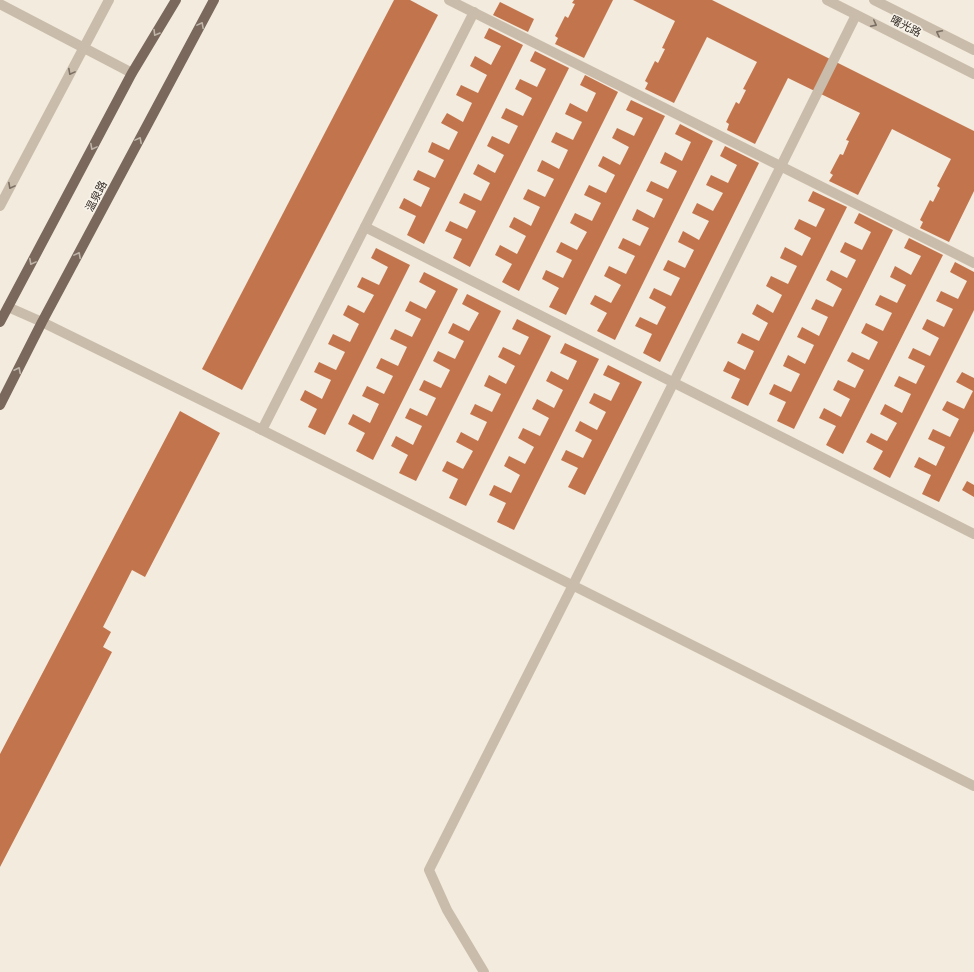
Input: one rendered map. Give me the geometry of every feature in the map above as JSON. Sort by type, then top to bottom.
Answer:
[{"type":"main road","points":[[0,322],[132,73],[176,0]]},
{"type":"main road","name":"温泉路","points":[[0,405],[42,322],[214,0]]},
{"type":"street","points":[[0,206],[109,0]]},
{"type":"street","points":[[449,0],[974,263]]},
{"type":"street","name":"曙光路","points":[[827,0],[974,74]]},
{"type":"street","name":"曙光路","points":[[874,0],[974,50]]},
{"type":"street","points":[[0,4],[132,73]]},
{"type":"street","points":[[262,430],[474,12]]},
{"type":"street","points":[[484,972],[447,910],[429,870],[573,585],[856,15]]},
{"type":"street","points":[[365,227],[974,534]]},
{"type":"street","points":[[8,307],[42,322],[262,430],[974,786]]},
{"type":"building","points":[[394,0],[410,0],[438,15],[242,390],[202,369]]},
{"type":"building","points":[[574,0],[613,0],[584,58],[555,44],[558,38],[555,36],[565,16],[568,18],[575,4],[572,3]]},
{"type":"building","points":[[633,0],[712,0],[974,131],[974,191],[949,242],[920,228],[923,222],[920,220],[930,200],[933,202],[940,188],[937,186],[951,159],[892,129],[858,195],[829,181],[833,175],[830,173],[840,154],[843,155],[849,141],[846,140],[860,113],[788,78],[755,144],[727,130],[729,124],[726,122],[736,102],[739,104],[746,90],[743,89],[757,62],[707,37],[674,103],[645,89],[648,83],[645,81],[655,61],[658,63],[665,49],[662,48],[675,21]]},
{"type":"building","points":[[500,2],[534,19],[528,32],[493,15]]},
{"type":"building","points":[[489,28],[523,45],[424,244],[407,235],[416,216],[399,208],[404,198],[421,207],[430,188],[413,180],[418,170],[435,178],[444,160],[428,152],[432,142],[449,150],[458,132],[441,123],[447,113],[463,122],[472,103],[456,95],[461,85],[478,93],[487,75],[470,66],[475,56],[491,65],[501,46],[484,38]]},
{"type":"building","points":[[535,51],[569,68],[470,267],[453,258],[462,239],[445,231],[450,221],[467,229],[476,211],[459,203],[464,193],[481,201],[490,183],[473,174],[478,164],[495,173],[504,155],[487,146],[492,136],[509,144],[518,126],[501,118],[506,108],[523,116],[532,98],[515,89],[520,79],[537,87],[546,69],[530,61]]},
{"type":"building","points":[[585,75],[618,92],[519,291],[502,282],[512,264],[495,255],[500,245],[517,254],[526,236],[509,227],[514,217],[531,226],[540,207],[523,199],[528,189],[545,197],[554,179],[537,171],[542,160],[559,169],[568,150],[551,142],[556,132],[573,140],[582,122],[565,114],[570,103],[587,112],[596,93],[580,85]]},
{"type":"building","points":[[631,100],[665,116],[566,315],[549,307],[559,288],[542,279],[546,270],[563,278],[572,260],[556,252],[561,242],[577,250],[587,232],[570,223],[575,213],[592,221],[601,203],[584,195],[589,185],[606,193],[615,175],[598,166],[603,156],[620,165],[629,147],[612,138],[617,128],[634,136],[643,118],[626,110]]},
{"type":"building","points":[[680,124],[713,141],[615,340],[597,331],[607,313],[590,304],[595,295],[611,303],[621,285],[604,276],[609,266],[626,274],[635,256],[618,248],[623,238],[640,246],[649,228],[632,220],[637,209],[654,218],[663,199],[646,191],[651,181],[668,189],[677,171],[660,163],[665,152],[682,161],[691,142],[675,134]]},
{"type":"building","points":[[725,146],[759,163],[660,362],[643,353],[652,334],[635,326],[640,317],[657,325],[666,307],[649,298],[654,288],[671,296],[680,278],[663,270],[668,260],[685,268],[694,250],[678,242],[683,231],[699,240],[709,221],[692,213],[697,203],[713,211],[723,193],[706,185],[711,175],[728,183],[737,165],[720,156]]},
{"type":"building","points":[[813,191],[847,207],[748,406],[731,398],[740,379],[723,371],[728,361],[745,370],[754,351],[737,343],[742,333],[759,341],[768,323],[752,314],[757,304],[773,313],[782,295],[766,286],[771,276],[788,284],[797,266],[780,258],[785,247],[802,256],[811,238],[794,229],[799,219],[816,227],[825,209],[808,201]]},
{"type":"building","points":[[859,213],[893,230],[794,429],[777,421],[786,402],[769,394],[774,384],[791,392],[800,374],[783,366],[788,355],[805,364],[814,345],[797,337],[802,327],[819,336],[828,317],[811,309],[816,299],[833,307],[842,289],[826,280],[831,270],[847,278],[856,260],[840,252],[845,242],[862,250],[871,232],[854,223]]},
{"type":"building","points":[[909,238],[943,255],[843,454],[826,445],[836,426],[819,418],[824,408],[841,417],[850,399],[833,390],[838,380],[855,388],[864,370],[847,361],[852,352],[869,360],[878,342],[861,333],[866,323],[883,331],[892,313],[875,305],[880,295],[897,303],[906,285],[890,277],[895,266],[911,275],[921,256],[904,248]]},
{"type":"building","points":[[376,248],[410,265],[325,435],[308,427],[317,409],[300,400],[305,390],[322,399],[331,380],[314,372],[319,362],[336,370],[345,352],[328,344],[333,334],[350,342],[359,324],[343,315],[348,305],[364,313],[374,295],[357,287],[362,277],[379,285],[388,267],[371,258]]},
{"type":"building","points":[[955,262],[974,272],[974,310],[890,478],[873,469],[883,451],[866,442],[871,433],[887,441],[897,423],[880,414],[885,404],[902,413],[911,394],[894,386],[899,376],[916,384],[925,366],[908,358],[913,348],[930,356],[939,338],[922,329],[927,319],[944,327],[953,309],[936,301],[941,291],[958,299],[967,281],[950,272]]},
{"type":"building","points":[[424,272],[458,289],[373,460],[356,451],[365,433],[348,424],[353,414],[370,423],[379,404],[362,396],[367,386],[384,394],[393,376],[376,368],[381,358],[398,366],[407,347],[390,339],[395,329],[412,337],[421,319],[405,311],[410,301],[426,309],[436,291],[419,282]]},
{"type":"building","points":[[467,294],[501,311],[416,481],[399,473],[408,455],[391,446],[396,436],[413,445],[422,426],[405,418],[410,408],[427,416],[436,398],[419,390],[424,380],[441,388],[450,370],[433,361],[438,351],[455,359],[464,341],[448,333],[453,323],[469,331],[479,313],[462,304]]},
{"type":"building","points":[[517,319],[551,336],[466,506],[449,498],[458,479],[442,471],[447,461],[463,469],[473,451],[456,442],[461,432],[478,441],[487,422],[470,414],[475,404],[492,412],[501,394],[484,386],[489,375],[506,384],[515,366],[498,357],[503,347],[520,355],[529,337],[512,329]]},
{"type":"building","points":[[565,343],[599,359],[514,530],[497,522],[506,503],[489,495],[494,485],[511,493],[520,475],[504,466],[509,456],[525,464],[534,447],[518,438],[523,428],[540,436],[549,418],[532,409],[537,399],[554,408],[563,390],[546,381],[551,371],[568,380],[577,361],[560,353]]},
{"type":"building","points":[[608,365],[642,382],[585,495],[568,487],[578,468],[561,460],[566,450],[583,458],[592,440],[575,431],[580,421],[597,430],[606,412],[589,403],[594,393],[611,401],[620,383],[603,375]]},
{"type":"building","points":[[962,372],[974,378],[974,431],[939,502],[922,494],[931,475],[914,467],[919,457],[936,466],[945,447],[928,439],[933,429],[950,437],[959,419],[942,410],[947,401],[964,409],[973,391],[956,382]]},
{"type":"building","points":[[180,411],[220,433],[145,577],[132,570],[103,627],[111,632],[103,647],[112,652],[0,867],[0,754]]},
{"type":"building","points":[[967,481],[974,485],[974,497],[962,490]]}]
